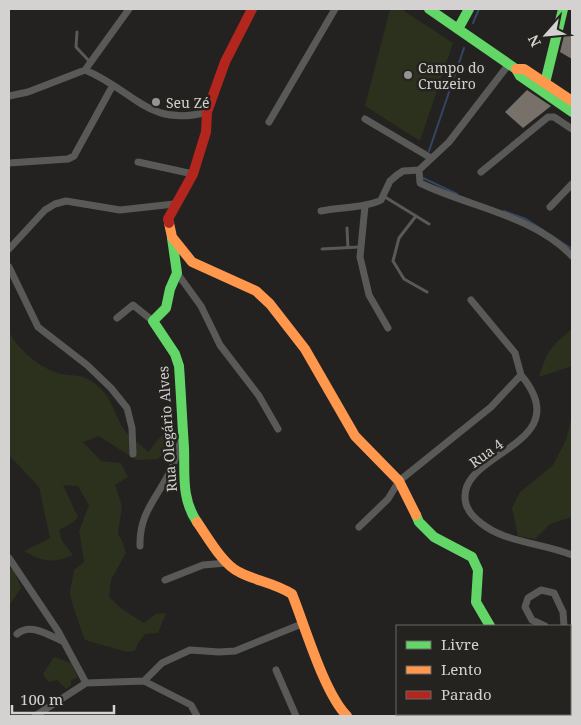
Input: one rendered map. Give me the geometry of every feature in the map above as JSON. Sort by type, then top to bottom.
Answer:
[{"type":"street","points":[[9,96],[28,92],[85,70],[129,9]]},
{"type":"street","points":[[252,9],[225,62],[207,112],[206,132],[193,174],[174,204],[168,219],[177,273],[201,306],[220,344],[258,396],[278,429]]},
{"type":"street","points":[[269,122],[335,9]]},
{"type":"street","points":[[429,9],[572,112]]},
{"type":"street","points":[[458,29],[470,9]]},
{"type":"street","points":[[545,83],[563,9]]},
{"type":"street","points":[[512,67],[524,69],[572,101]]},
{"type":"street","points":[[321,211],[376,203],[385,196],[390,181],[403,172],[419,170],[461,128],[512,67]]},
{"type":"street","points":[[85,70],[160,114],[188,117],[207,112]]},
{"type":"street","points":[[9,164],[68,159],[74,156],[112,85]]},
{"type":"street","points":[[481,172],[551,116],[572,129]]},
{"type":"street","points":[[365,120],[431,158]]},
{"type":"street","points":[[138,162],[193,174]]},
{"type":"street","points":[[419,170],[420,183],[527,225],[559,244],[572,256]]},
{"type":"street","points":[[550,207],[572,184]]},
{"type":"street","points":[[9,249],[45,210],[55,204],[66,201],[120,210],[174,204]]},
{"type":"street","points":[[365,206],[359,247],[365,282],[376,309],[388,328]]},
{"type":"street","points":[[172,237],[192,262],[250,289],[270,304],[306,349],[351,431],[399,481],[419,522],[434,537],[472,557],[477,563],[476,602],[489,625]]},
{"type":"street","points":[[9,267],[38,327],[71,352],[111,388],[127,408],[132,428],[133,454]]},
{"type":"street","points":[[117,318],[133,305],[154,321],[166,308],[170,289],[177,273]]},
{"type":"street","points":[[359,528],[388,499],[399,481],[492,407],[521,375],[515,354],[471,300]]},
{"type":"street","name":"Rua Olegário Alves","points":[[154,321],[175,354],[179,366],[184,454],[183,484],[189,510],[226,562],[237,572],[286,588],[292,594],[330,692],[338,708],[347,716]]},
{"type":"street","name":"Rua 4","points":[[521,375],[537,394],[541,408],[541,423],[533,435],[477,474],[466,485],[464,495],[467,508],[474,518],[502,535],[572,555]]},
{"type":"street","points":[[140,546],[140,528],[144,516],[172,467],[182,438]]},
{"type":"street","points":[[9,558],[64,642],[86,683]]},
{"type":"street","points":[[165,580],[204,565],[226,562]]},
{"type":"street","points":[[543,625],[532,620],[525,607],[528,598],[541,590],[554,593],[563,612],[564,625]]},
{"type":"street","points":[[144,681],[162,663],[190,650],[235,651],[304,623]]},
{"type":"street","points":[[17,634],[22,630],[33,628],[64,642]]},
{"type":"street","points":[[276,670],[296,716]]},
{"type":"street","points":[[35,716],[86,683],[144,681],[191,704],[197,716]]},
{"type":"lane","points":[[77,32],[76,47],[91,63]]},
{"type":"lane","points":[[385,196],[429,224]]},
{"type":"lane","points":[[416,216],[399,238],[393,261],[404,279],[427,292]]},
{"type":"lane","points":[[347,228],[348,248]]},
{"type":"lane","points":[[322,249],[359,247]]},
{"type":"green space","name":"Campo do Cruzeiro","points":[[390,9],[401,9],[453,43],[420,141],[365,106]]},
{"type":"green space","points":[[572,329],[572,366],[539,377],[551,350]]},
{"type":"green space","points":[[9,331],[17,344],[36,362],[58,373],[81,376],[90,380],[101,389],[106,394],[125,431],[148,452],[163,434],[172,444],[158,459],[136,460],[99,436],[83,442],[101,461],[121,463],[128,477],[115,485],[122,506],[118,534],[126,553],[111,580],[109,597],[122,609],[144,623],[156,614],[166,613],[158,633],[145,634],[135,651],[127,652],[85,640],[79,624],[70,591],[74,570],[84,562],[79,531],[89,505],[78,486],[63,485],[78,517],[72,523],[59,530],[62,541],[73,555],[53,561],[37,558],[24,551],[50,538],[39,487],[9,455]]},
{"type":"green space","points":[[572,415],[572,517],[550,524],[535,539],[518,536],[512,508],[520,492],[553,465],[566,440]]},
{"type":"green space","points":[[9,568],[14,570],[21,588],[9,606]]},
{"type":"green space","points":[[54,657],[71,663],[78,678],[71,680],[71,685],[66,689],[57,680],[48,682],[43,674]]},
{"type":"building","points":[[565,32],[572,35],[572,59],[560,52]]},
{"type":"building","points":[[527,90],[551,106],[523,128],[505,112]]},
{"type":"waterway","points":[[473,23],[479,9]]},
{"type":"waterway","points":[[429,151],[464,48]]},
{"type":"waterway","points":[[423,178],[457,194]]},
{"type":"waterway","points":[[504,211],[526,219],[572,249]]},
{"type":"traffic: fast","points":[[429,9],[516,69],[520,76],[572,112]]},
{"type":"traffic: fast","points":[[458,29],[469,9]]},
{"type":"traffic: fast","points":[[545,83],[563,9]]},
{"type":"traffic: fast","points":[[172,238],[177,273],[170,289],[166,308],[153,321],[175,354],[179,366],[186,495],[188,504],[197,522]]},
{"type":"traffic: fast","points":[[416,515],[419,522],[434,537],[472,557],[478,570],[476,602],[489,625]]},
{"type":"traffic: slow","points":[[516,69],[524,69],[572,101]]},
{"type":"traffic: slow","points":[[169,223],[172,237],[192,262],[256,291],[270,304],[305,349],[355,436],[399,481],[416,515]]},
{"type":"traffic: slow","points":[[197,522],[216,550],[233,568],[245,575],[279,587],[292,594],[323,676],[347,716]]},
{"type":"traffic: jam","points":[[169,223],[168,219],[193,174],[206,132],[207,112],[225,62],[252,9]]},
{"type":"place","name":"Campo do Cruzeiro","points":[[408,75]]},
{"type":"place","name":"Seu Zé","points":[[156,102]]}]
